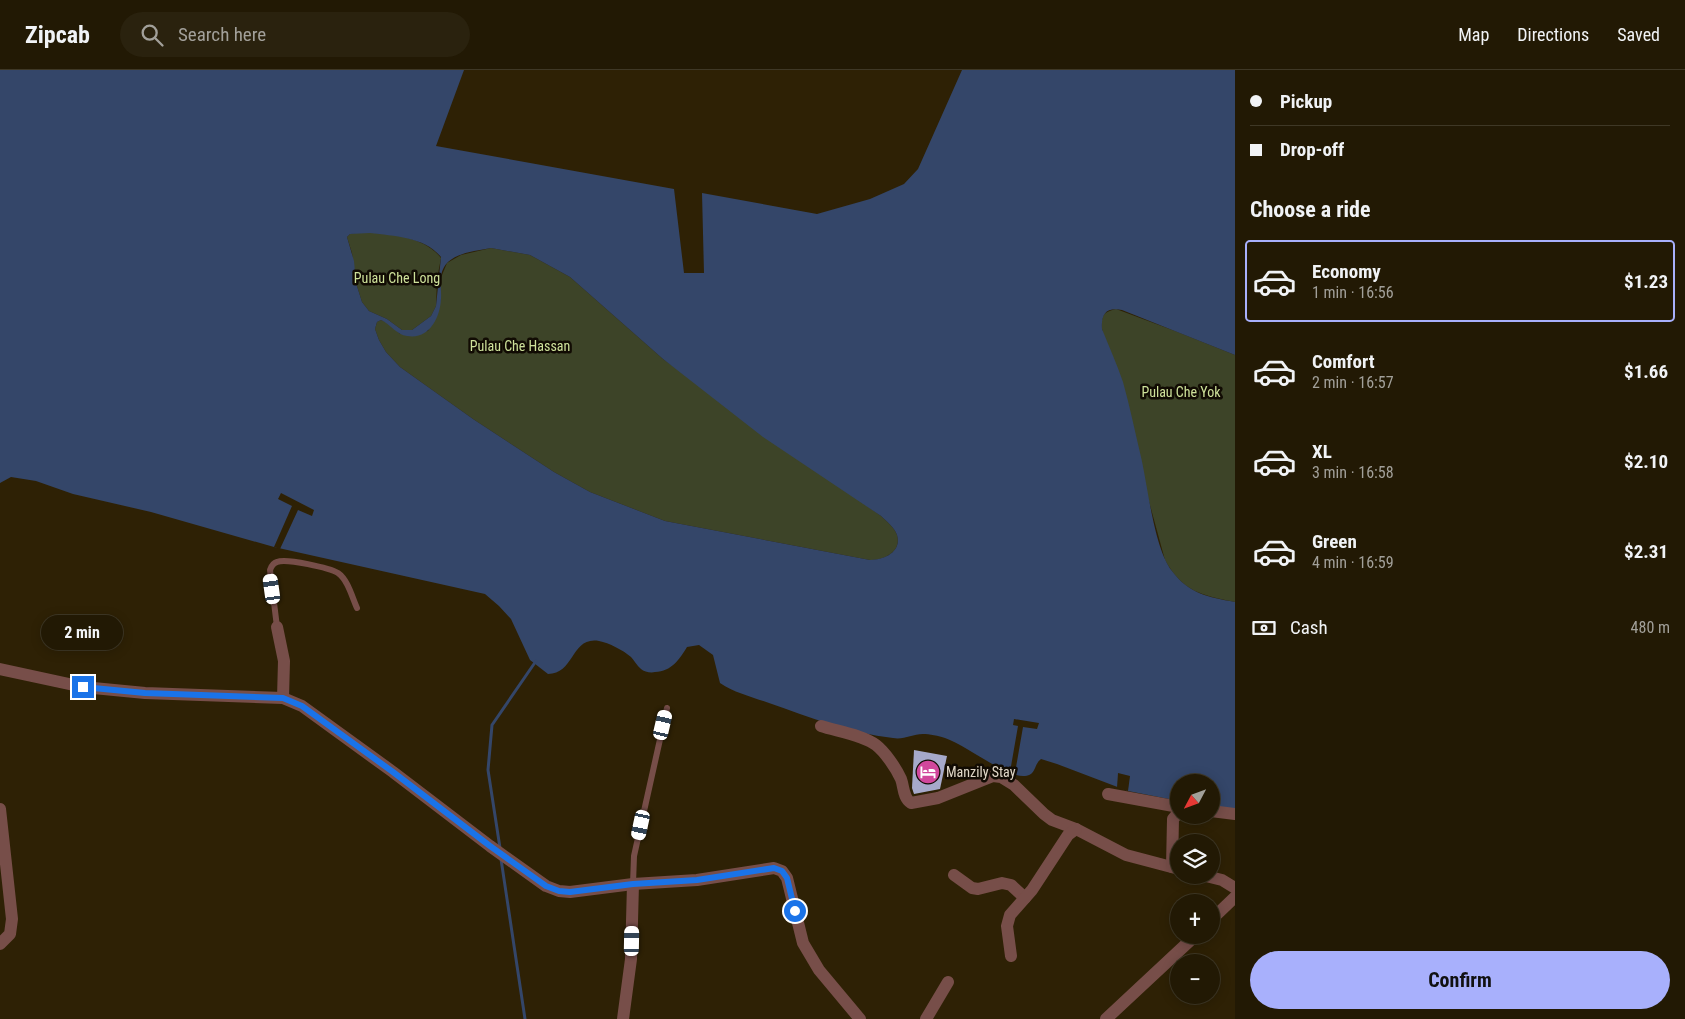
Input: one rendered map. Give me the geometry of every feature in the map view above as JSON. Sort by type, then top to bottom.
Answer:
[{"type":"street","points":[[277,627],[284,661],[283,698]]},
{"type":"street","points":[[0,669],[83,687],[145,693],[283,698],[302,706],[490,846],[546,886],[559,891],[570,892],[633,884],[697,880],[774,868],[782,871],[787,878],[803,943],[819,970],[860,1019]]},
{"type":"street","points":[[821,726],[876,745],[901,778],[906,796],[911,803],[938,798],[993,776],[1001,777],[1014,785],[1048,817],[1126,855],[1170,867]]},
{"type":"street","points":[[1108,794],[1170,804]]},
{"type":"street","points":[[0,809],[12,919],[10,934],[0,944]]},
{"type":"street","points":[[1220,812],[1235,814]]},
{"type":"street","points":[[1011,956],[1008,920],[1010,915],[1025,898],[1068,835],[1076,829]]},
{"type":"street","points":[[954,875],[972,888],[978,889],[1002,883],[1011,886],[1025,898]]},
{"type":"street","points":[[1220,880],[1235,888]]},
{"type":"street","points":[[624,1019],[631,959],[633,884]]},
{"type":"street","points":[[1220,912],[1235,898]]},
{"type":"street","points":[[1106,1019],[1186,944]]},
{"type":"street","points":[[926,1019],[948,982]]},
{"type":"lane","points":[[277,627],[270,570],[273,564],[278,561],[300,562],[339,574],[345,580],[357,608]]},
{"type":"lane","points":[[633,884],[634,856],[667,708]]},
{"type":"green space","name":"Pulau Che Long","points":[[350,234],[402,236],[424,244],[441,258],[437,279],[436,306],[431,316],[412,330],[402,330],[387,319],[369,311],[362,302],[356,283],[352,253],[347,237]]},
{"type":"green space","name":"Pulau Che Hassan","points":[[491,248],[530,255],[570,277],[663,359],[881,516],[896,532],[897,546],[886,557],[870,560],[665,521],[590,492],[554,472],[473,419],[400,367],[386,352],[379,340],[375,329],[377,322],[381,320],[389,323],[400,334],[428,331],[441,299],[440,280],[447,263],[461,255]]},
{"type":"green space","name":"Pulau Che Yok","points":[[1116,309],[1235,355],[1235,602],[1212,597],[1186,586],[1165,560],[1102,329],[1104,315]]},
{"type":"water","points":[[0,70],[464,70],[436,146],[674,189],[684,273],[704,273],[702,193],[817,214],[870,199],[904,184],[918,169],[962,70],[1235,70],[1235,355],[1117,309],[1106,313],[1102,319],[1102,329],[1126,391],[1152,517],[1166,561],[1178,579],[1192,590],[1235,602],[1235,810],[1220,808],[1220,774],[1170,774],[1170,799],[1128,791],[1041,759],[1031,774],[1027,776],[1015,775],[945,738],[923,734],[893,738],[877,736],[830,724],[744,694],[720,683],[713,655],[699,645],[687,647],[678,660],[666,670],[646,672],[631,657],[616,647],[599,641],[590,641],[578,649],[563,668],[548,674],[530,660],[511,619],[485,594],[274,547],[151,512],[73,494],[36,481],[11,477],[0,483]],"holes":[[[370,233],[399,237],[427,245],[441,257],[436,306],[431,316],[412,330],[402,330],[387,319],[369,311],[362,302],[356,283],[354,261],[347,237],[350,234]],[[491,248],[530,255],[570,277],[663,359],[763,437],[881,516],[897,535],[897,546],[891,554],[886,557],[870,560],[665,521],[590,492],[554,472],[473,419],[400,367],[386,352],[375,329],[377,322],[381,320],[400,334],[407,336],[421,335],[427,331],[436,320],[440,306],[442,271],[452,259],[468,252]]]},
{"type":"pier","points":[[281,493],[314,510],[312,516],[298,510],[280,549],[274,547],[292,506],[278,499]]},
{"type":"pier","points":[[1014,719],[1039,723],[1037,729],[1023,727],[1015,773],[1010,772],[1018,726],[1013,725]]},
{"type":"pier","points":[[1118,773],[1130,776],[1128,791],[1117,788]]},
{"type":"building","name":"Manzily Stay","points":[[914,750],[947,756],[940,789],[914,794],[912,788]]},
{"type":"waterway","points":[[500,848],[488,770],[492,725],[536,661]]},
{"type":"waterway","points":[[501,859],[525,1019]]},
{"type":"place","name":"Manzily Stay","points":[[928,772]]},
{"type":"route","points":[[83,687],[145,693],[283,698],[302,706],[490,846],[546,886],[559,891],[570,892],[633,884],[697,880],[774,868],[782,871],[787,878],[795,911]]}]
